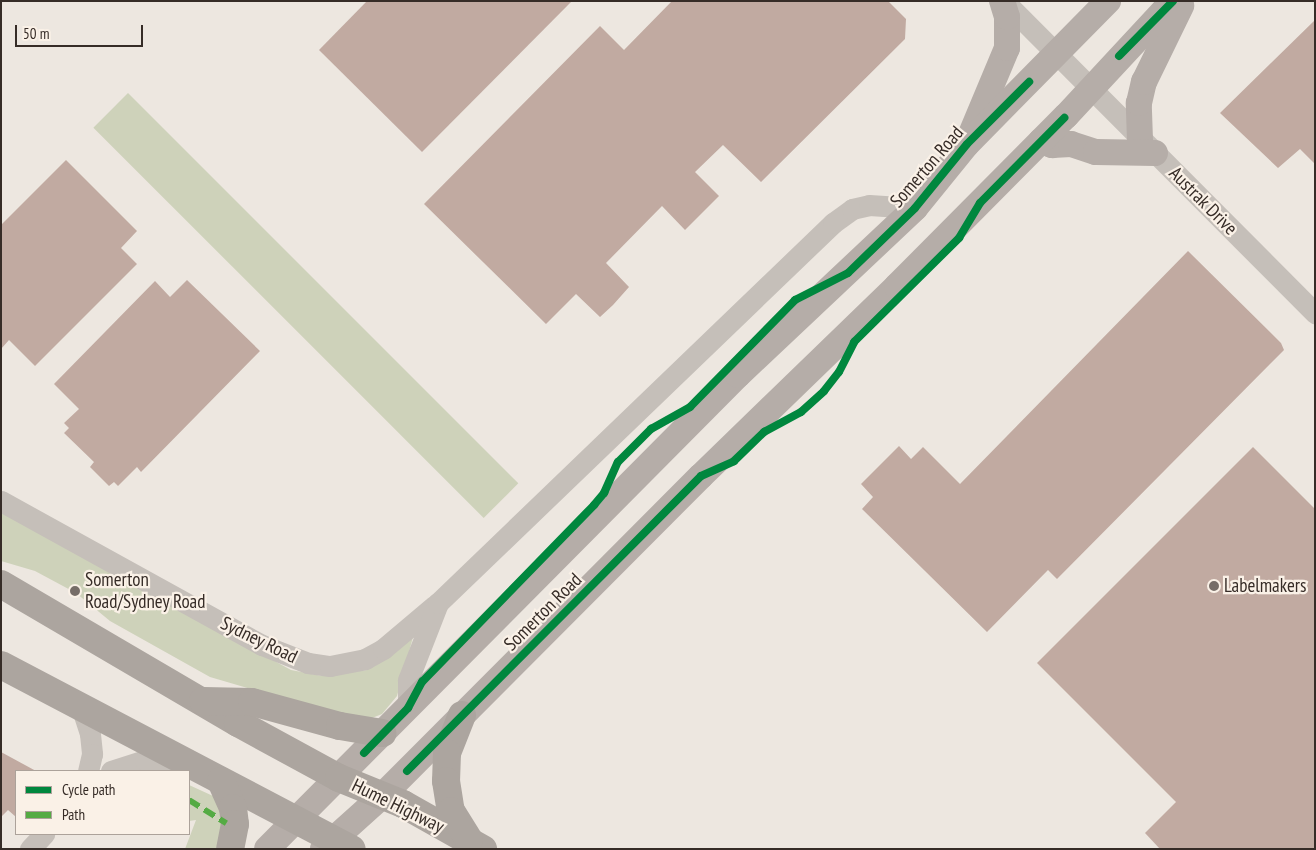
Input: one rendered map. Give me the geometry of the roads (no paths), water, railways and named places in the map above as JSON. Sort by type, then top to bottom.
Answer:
[{"type":"highway","points":[[1,584],[199,701],[339,778]]},
{"type":"highway","points":[[1,665],[221,781],[336,845]]},
{"type":"highway","points":[[199,701],[252,702],[340,726],[382,733]]},
{"type":"highway","points":[[462,715],[447,753],[446,781],[451,811],[477,846]]},
{"type":"highway","name":"Hume Highway","points":[[339,778],[383,795],[477,846]]},
{"type":"highway","points":[[221,781],[233,808],[235,824],[230,849]]},
{"type":"main road","points":[[967,144],[1007,48],[1007,17],[1003,1]]},
{"type":"main road","name":"Somerton Road","points":[[267,849],[296,822],[738,375],[915,208],[967,144],[1108,1]]},
{"type":"main road","name":"Somerton Road","points":[[336,845],[462,715],[1041,141],[1173,1]]},
{"type":"main road","points":[[1041,141],[1052,145],[1071,144],[1096,152],[1147,146],[1139,103],[1144,82],[1183,1]]},
{"type":"street","name":"Austrak Drive","points":[[1003,1],[1315,313]]},
{"type":"street","name":"Somerton Road","points":[[408,708],[408,680],[438,604],[833,223],[852,209],[869,205],[915,208]]},
{"type":"street","name":"Sydney Road","points":[[1,501],[262,644],[308,663],[330,666],[365,659],[383,649],[438,604]]},
{"type":"street","points":[[82,709],[90,734],[92,754],[88,770]]},
{"type":"street","points":[[114,770],[145,760],[180,760]]},
{"type":"street","points":[[30,849],[43,835]]},
{"type":"place","name":"Labelmakers","points":[[1214,586]]},
{"type":"place","name":"Somerton Road/Sydney Road","points":[[75,591]]}]
